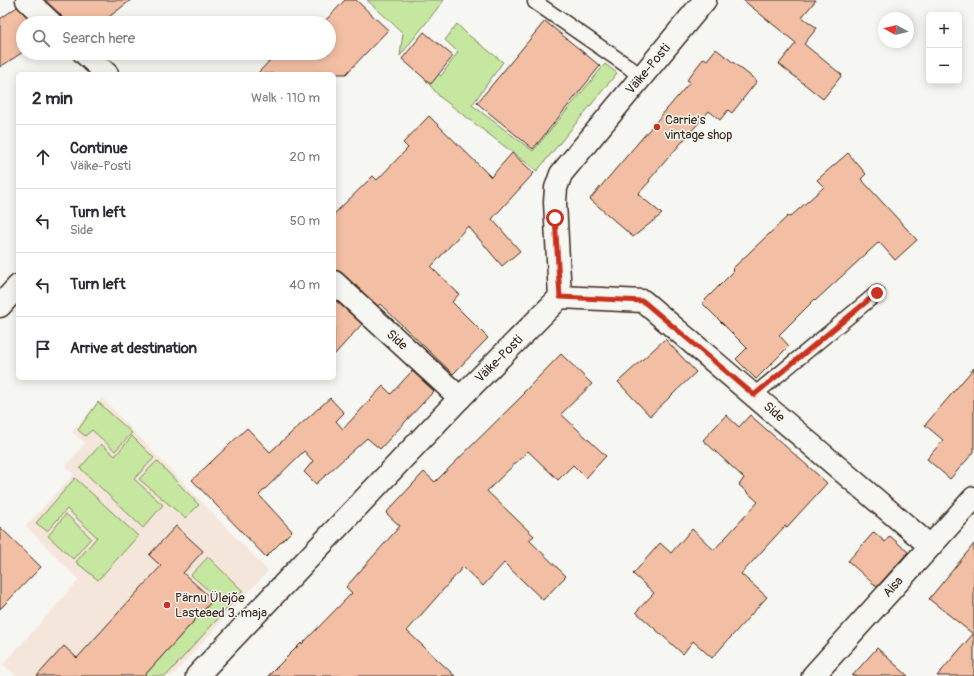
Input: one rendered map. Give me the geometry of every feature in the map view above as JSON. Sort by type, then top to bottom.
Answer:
[{"type":"street","points":[[27,0],[44,16]]},
{"type":"street","name":"Väike-Posti","points":[[197,676],[460,398],[560,297],[555,202],[556,188],[561,174],[705,0]]},
{"type":"street","points":[[91,60],[104,72]]},
{"type":"street","name":"Side","points":[[336,284],[460,398]]},
{"type":"street","points":[[0,306],[16,288]]},
{"type":"street","name":"Side","points":[[560,297],[643,301],[930,546]]},
{"type":"street","name":"Aisa","points":[[813,676],[974,498]]},
{"type":"lane","points":[[534,2],[630,67],[641,77]]},
{"type":"lane","points":[[754,395],[877,293]]},
{"type":"shaded area","points":[[102,398],[268,571],[172,676],[16,676],[3,664],[79,580],[26,526],[74,474],[65,467],[85,443],[72,432]]},
{"type":"green space","points":[[367,0],[444,0],[400,56],[403,33]]},
{"type":"green space","points":[[457,24],[467,34],[503,62],[472,105],[533,151],[605,64],[617,73],[537,171],[440,97],[418,71],[423,65],[441,76],[458,52],[445,40]]},
{"type":"green space","points":[[98,402],[132,433],[115,451],[92,430],[85,436],[78,430]]},
{"type":"green space","points":[[132,436],[154,458],[134,479],[163,505],[143,528],[80,468],[101,444],[115,456]]},
{"type":"green space","points":[[157,461],[199,505],[185,518],[139,479]]},
{"type":"green space","points":[[75,478],[138,536],[98,580],[76,562],[97,537],[67,509],[47,531],[36,523]]},
{"type":"green space","points":[[66,514],[91,538],[73,559],[48,536]]},
{"type":"green space","points":[[208,557],[243,591],[166,676],[144,676],[216,597],[191,575]]},
{"type":"building","points":[[45,0],[131,0],[110,16],[61,16]]},
{"type":"building","points":[[345,0],[356,0],[388,30],[346,74],[336,74],[336,72],[259,72],[270,60],[336,60],[336,16],[330,16]]},
{"type":"building","points":[[743,0],[816,0],[802,17],[817,28],[804,44],[842,75],[823,99],[779,64],[796,43]]},
{"type":"building","points":[[17,7],[26,16],[16,16],[16,57],[0,67],[0,19]]},
{"type":"building","points":[[545,21],[600,66],[533,149],[477,103]]},
{"type":"building","points":[[424,32],[453,56],[431,84],[402,59]]},
{"type":"building","points":[[716,49],[757,81],[732,113],[728,110],[720,120],[709,111],[649,180],[650,181],[638,194],[662,214],[633,237],[590,199],[690,82],[687,80],[704,58],[707,60]]},
{"type":"building","points":[[429,116],[491,177],[512,153],[534,173],[492,219],[520,251],[502,266],[468,226],[431,267],[459,294],[452,302],[488,338],[453,374],[380,304],[378,306],[342,273],[336,271],[336,212],[373,176],[377,180],[408,148],[403,143]]},
{"type":"building","points":[[848,153],[866,174],[861,179],[917,240],[895,260],[879,242],[816,300],[815,299],[779,335],[789,346],[756,379],[736,359],[747,348],[702,303],[734,271],[732,269],[788,216],[790,217],[824,187],[817,180]]},
{"type":"building","points":[[336,301],[362,324],[336,353]]},
{"type":"building","points":[[665,339],[696,372],[650,416],[618,382]]},
{"type":"building","points":[[561,354],[592,384],[561,414],[606,456],[586,478],[573,465],[558,480],[528,451],[487,491],[534,536],[529,540],[566,576],[543,600],[504,563],[483,586],[463,567],[407,631],[455,676],[268,676],[352,593],[346,587],[400,526],[386,513],[424,472],[435,482],[524,394],[523,393]]},
{"type":"building","points":[[974,368],[974,452],[950,479],[927,459],[943,440],[925,425]]},
{"type":"building","points":[[412,371],[434,391],[380,449],[367,438],[316,484],[304,472],[313,461],[304,451],[259,495],[292,531],[266,557],[192,480],[247,428],[270,452],[330,398],[344,413],[336,421],[343,429],[383,386],[391,394]]},
{"type":"building","points":[[726,415],[739,427],[750,415],[827,483],[741,574],[767,597],[712,658],[693,641],[683,654],[636,612],[654,593],[633,574],[660,543],[671,553],[692,529],[714,550],[758,502],[739,485],[744,478],[703,440]]},
{"type":"building","name":"Pärnu Ülejõe Lasteaed 3. maja","points":[[176,526],[203,551],[183,573],[213,600],[144,676],[37,676],[64,646],[77,658],[161,566],[149,555]]},
{"type":"building","points":[[0,527],[41,567],[0,609]]},
{"type":"building","points":[[874,532],[885,542],[890,536],[908,552],[877,587],[848,561]]},
{"type":"building","points":[[974,544],[974,676],[937,676],[973,634],[929,599]]},
{"type":"building","points":[[877,648],[908,676],[852,676]]},
{"type":"place","name":"Carrie's vintage shop","points":[[657,127]]},
{"type":"place","name":"Pärnu Ülejõe Lasteaed 3. maja","points":[[167,605]]},
{"type":"route","points":[[555,218],[560,297],[643,301],[754,395],[877,293]]}]
